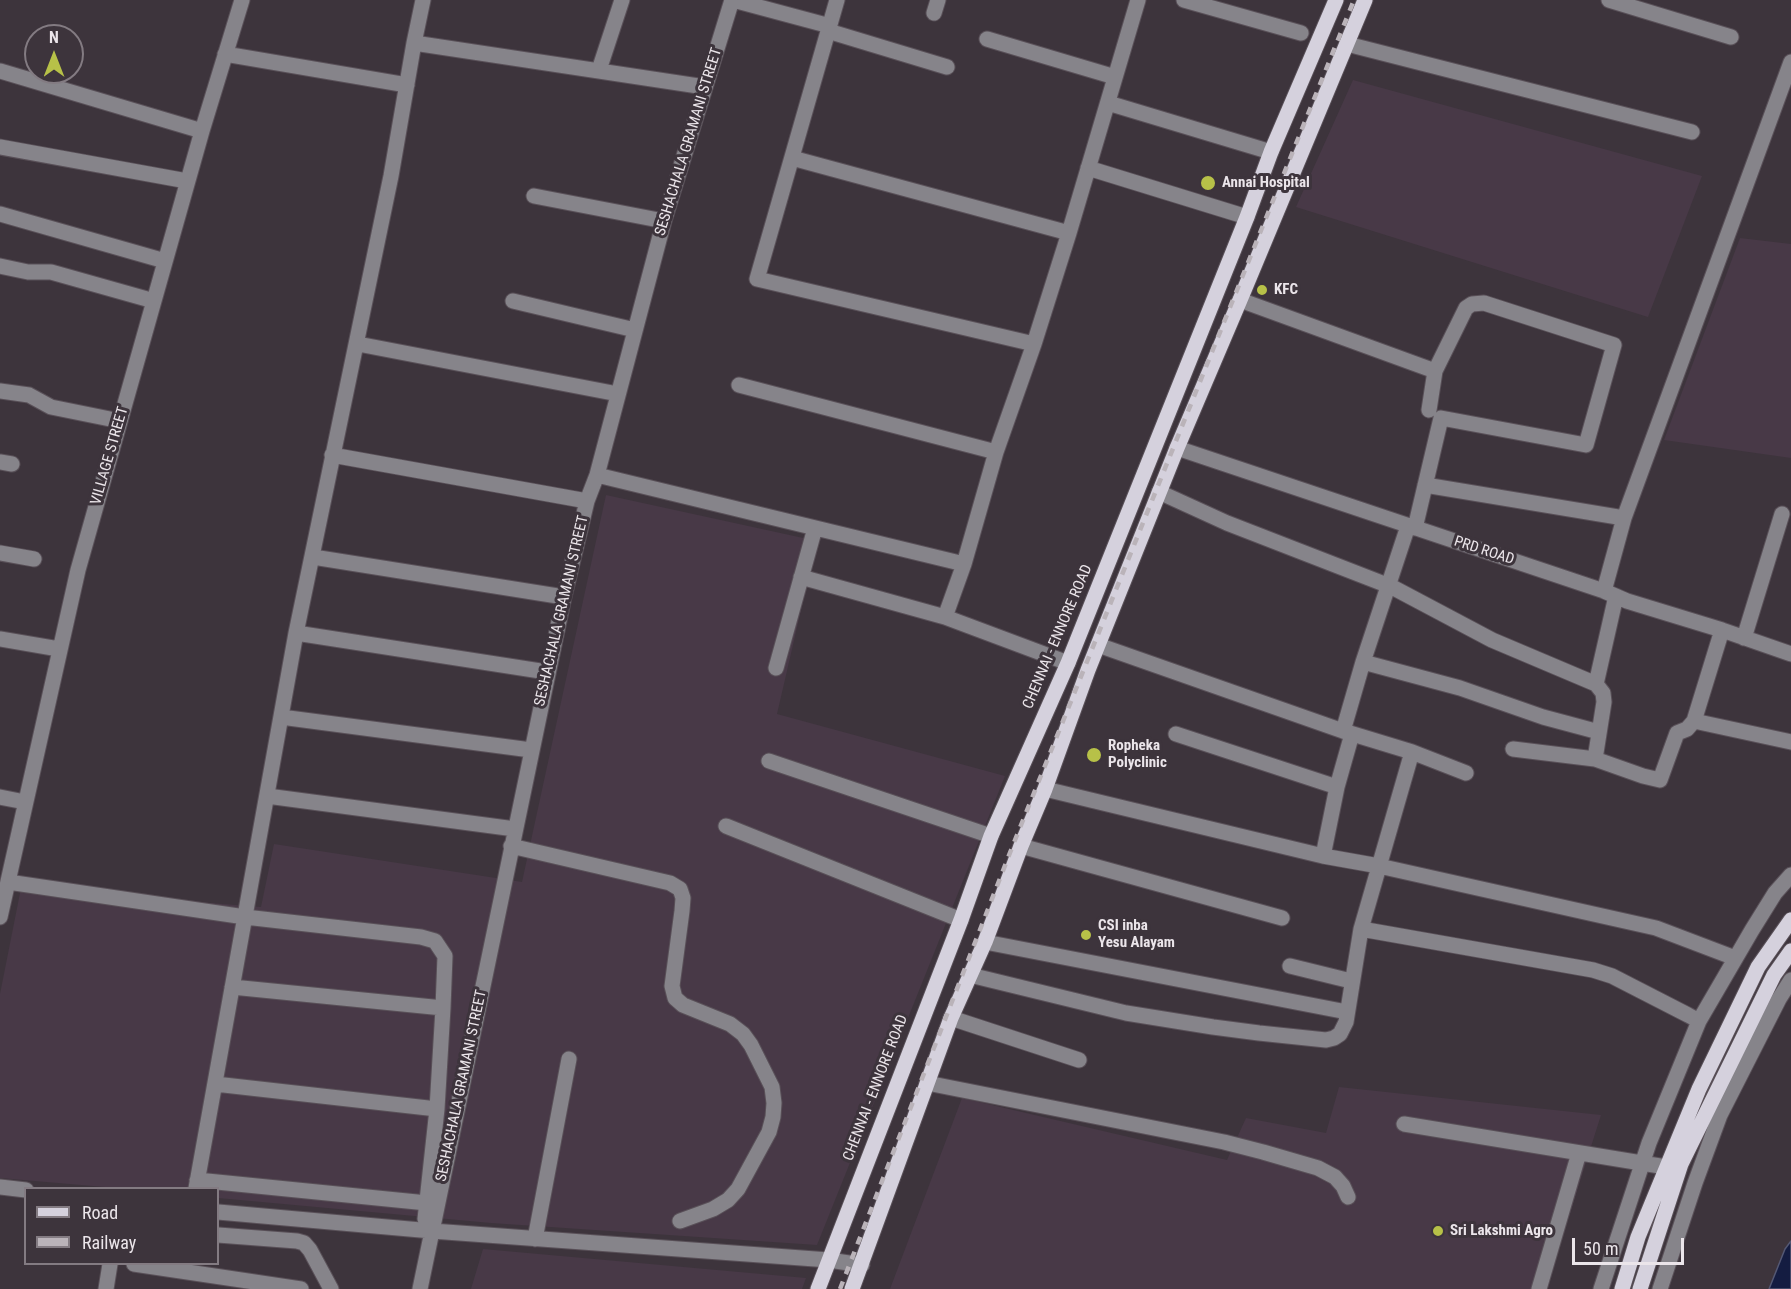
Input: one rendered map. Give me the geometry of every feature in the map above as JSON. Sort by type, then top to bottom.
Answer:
[{"type":"main road","name":"CHENNAI - ENNORE ROAD","points":[[818,1289],[961,920],[991,836],[1068,663],[1247,218],[1271,152],[1336,0]]},
{"type":"main road","points":[[852,1289],[951,1018],[985,942],[1098,645],[1177,448],[1365,0]]},
{"type":"main road","points":[[1622,1289],[1638,1237],[1699,1089],[1758,967],[1791,920]]},
{"type":"main road","points":[[1640,1289],[1681,1164],[1774,975],[1791,951]]},
{"type":"street","name":"VILLAGE STREET","points":[[1,913],[8,882],[8,846],[25,802],[78,570],[187,181],[242,0]]},
{"type":"street","points":[[423,0],[392,176],[296,633],[196,1184],[427,1203]]},
{"type":"street","points":[[599,70],[622,0]]},
{"type":"street","points":[[732,0],[829,28],[947,67]]},
{"type":"street","name":"SESHACHALA GRAMANI STREET","points":[[428,1231],[547,672],[587,501],[597,475],[664,221],[732,0]]},
{"type":"street","points":[[837,0],[757,279],[1034,344]]},
{"type":"street","points":[[945,617],[964,564],[996,452],[1034,344],[1138,0]]},
{"type":"street","points":[[1184,0],[1301,33]]},
{"type":"street","points":[[1609,0],[1653,6],[1731,37]]},
{"type":"street","points":[[987,39],[1115,77]]},
{"type":"street","points":[[414,43],[705,87]]},
{"type":"street","points":[[1347,44],[1692,132]]},
{"type":"street","points":[[225,54],[407,85]]},
{"type":"street","points":[[1596,684],[1624,518],[1791,62]]},
{"type":"street","points":[[0,71],[202,131]]},
{"type":"street","points":[[1108,103],[1271,152]]},
{"type":"street","points":[[0,147],[187,181]]},
{"type":"street","points":[[792,158],[1069,232]]},
{"type":"street","points":[[1088,168],[1247,218]]},
{"type":"street","points":[[534,196],[664,221]]},
{"type":"street","points":[[0,214],[165,261]]},
{"type":"street","points":[[0,266],[28,272],[51,272],[154,301]]},
{"type":"street","points":[[1240,300],[1435,371]]},
{"type":"street","points":[[513,301],[634,330]]},
{"type":"street","points":[[1323,856],[1362,662],[1388,585],[1412,527],[1442,418],[1586,445],[1614,345],[1484,303],[1472,304],[1466,308],[1435,371],[1429,410]]},
{"type":"street","points":[[358,344],[618,394]]},
{"type":"street","points":[[740,385],[996,452]]},
{"type":"street","points":[[0,391],[29,395],[51,407],[120,421]]},
{"type":"street","name":"PRD ROAD","points":[[1177,448],[1610,593],[1627,601],[1790,650]]},
{"type":"street","points":[[332,455],[587,501]]},
{"type":"street","points":[[597,475],[964,564]]},
{"type":"street","points":[[1425,485],[1624,518]]},
{"type":"street","points":[[1159,492],[1227,523],[1388,585],[1492,640],[1596,684],[1603,693],[1604,702],[1595,759]]},
{"type":"street","points":[[1744,638],[1782,514]]},
{"type":"street","points":[[776,668],[815,528]]},
{"type":"street","points":[[0,553],[34,559]]},
{"type":"street","points":[[313,557],[564,597]]},
{"type":"street","points":[[801,577],[945,617],[1068,663]]},
{"type":"street","points":[[1513,749],[1595,759],[1660,780],[1677,733],[1687,729],[1694,721],[1722,630]]},
{"type":"street","points":[[296,633],[547,672]]},
{"type":"street","points":[[0,639],[59,650]]},
{"type":"street","points":[[1098,645],[1347,733],[1412,752],[1466,773]]},
{"type":"street","points":[[1362,662],[1460,688],[1543,717],[1599,732]]},
{"type":"street","points":[[280,717],[531,750]]},
{"type":"street","points":[[1694,721],[1791,742]]},
{"type":"street","points":[[1176,734],[1338,787]]},
{"type":"street","points":[[970,975],[1126,1013],[1213,1027],[1326,1040],[1340,1034],[1346,1022],[1360,929],[1412,752]]},
{"type":"street","points":[[769,761],[991,836]]},
{"type":"street","points":[[1045,789],[1323,856],[1379,866],[1656,928],[1735,958]]},
{"type":"street","points":[[267,796],[515,829]]},
{"type":"street","points":[[0,797],[25,802]]},
{"type":"street","points":[[726,826],[961,920]]},
{"type":"street","points":[[511,846],[670,883],[680,889],[683,898],[672,986],[675,998],[683,1005],[730,1024],[743,1034],[772,1087],[774,1102],[769,1132],[738,1189],[728,1200],[713,1209],[680,1221]]},
{"type":"street","points":[[1021,846],[1282,918]]},
{"type":"street","points":[[1601,1289],[1642,1163],[1699,1021],[1775,892],[1791,875]]},
{"type":"street","points":[[8,882],[245,916],[421,937],[435,941],[445,956],[443,1008],[437,1108],[427,1203],[428,1231],[420,1289]]},
{"type":"street","points":[[1360,929],[1593,970],[1612,976],[1699,1021]]},
{"type":"street","points":[[985,942],[1347,1012]]},
{"type":"street","points":[[1290,966],[1352,981]]},
{"type":"street","points":[[1660,1289],[1720,1114],[1791,980]]},
{"type":"street","points":[[232,987],[443,1008]]},
{"type":"street","points":[[951,1018],[1079,1060]]},
{"type":"street","points":[[535,1239],[569,1059]]},
{"type":"street","points":[[927,1083],[1224,1142],[1263,1152],[1318,1168],[1335,1177],[1343,1186],[1348,1197]]},
{"type":"street","points":[[215,1084],[437,1108]]},
{"type":"street","points":[[1404,1124],[1666,1167]]},
{"type":"street","points":[[1539,1289],[1579,1153]]},
{"type":"street","points":[[0,1187],[24,1191]]},
{"type":"street","points":[[219,1212],[428,1231],[829,1260],[862,1265]]},
{"type":"street","points":[[219,1235],[304,1243],[331,1289]]},
{"type":"street","points":[[106,1289],[110,1265]]},
{"type":"street","points":[[147,1265],[301,1289]]},
{"type":"shaded area","points":[[1353,80],[1702,176],[1648,317],[1296,207]]},
{"type":"shaded area","points":[[1740,238],[1791,244],[1791,458],[1664,440]]},
{"type":"shaded area","points":[[606,495],[817,541],[777,714],[1005,776],[817,1245],[491,1223],[219,1198],[219,1187],[104,1187],[0,1178],[0,994],[21,888],[261,907],[274,844],[522,882]]},
{"type":"shaded area","points":[[1339,1087],[1601,1115],[1546,1289],[890,1289],[962,1098],[1227,1160],[1246,1118],[1326,1133]]},
{"type":"shaded area","points":[[483,1249],[806,1278],[802,1289],[471,1289]]},
{"type":"water","points":[[1791,1241],[1791,1289],[1769,1289],[1785,1249]]},
{"type":"railway","points":[[840,1289],[1013,845],[1354,0]]},
{"type":"place","name":"Annai Hospital","points":[[1208,183]]},
{"type":"place","name":"KFC","points":[[1262,290]]},
{"type":"place","name":"Ropheka Polyclinic","points":[[1094,755]]},
{"type":"place","name":"CSI inba Yesu Alayam","points":[[1086,935]]},
{"type":"place","name":"Sri Lakshmi Agro","points":[[1438,1231]]}]
